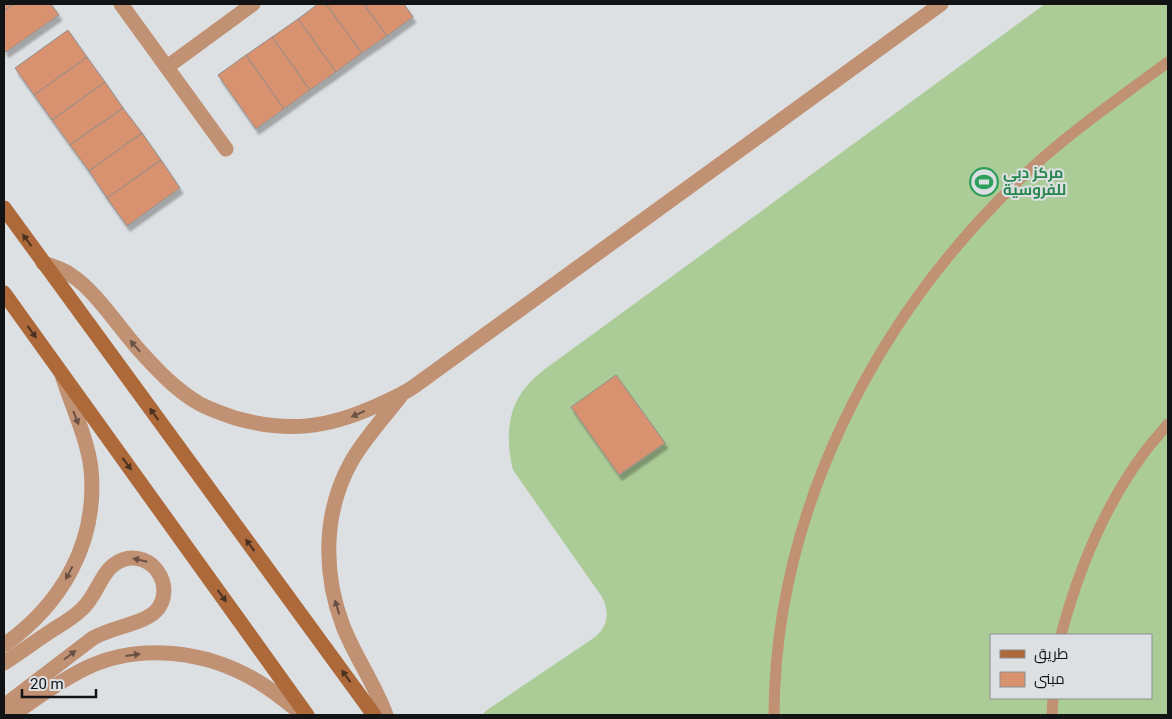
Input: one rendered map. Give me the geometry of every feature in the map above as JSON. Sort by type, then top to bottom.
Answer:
[{"type":"main road","points":[[4,208],[374,715]]},
{"type":"main road","points":[[4,293],[307,715]]},
{"type":"street","points":[[122,4],[226,149]]},
{"type":"street","points":[[167,67],[253,4]]},
{"type":"street","points":[[44,263],[60,268],[72,275],[86,288],[140,352],[176,387],[201,404],[225,415],[277,426],[304,427],[349,418],[403,394],[941,4]]},
{"type":"street","points":[[4,645],[29,625],[62,587],[79,556],[89,527],[92,497],[91,469],[86,445],[70,403],[61,371]]},
{"type":"street","points":[[386,715],[379,695],[344,628],[337,608],[332,588],[329,546],[335,504],[350,464],[366,440],[403,394]]},
{"type":"street","points":[[4,663],[83,609],[96,593],[108,569],[116,563],[131,558],[139,558],[147,561],[160,573],[164,589],[163,597],[157,610],[135,623],[121,626],[93,638],[4,706]]},
{"type":"street","points":[[13,715],[66,678],[88,667],[130,654],[155,653],[205,658],[228,666],[266,687],[303,715]]},
{"type":"lane","points":[[774,715],[777,651],[782,611],[798,543],[829,454],[852,403],[879,354],[909,308],[942,263],[992,206],[1061,142],[1168,62]]},
{"type":"lane","points":[[1061,634],[1077,580],[1099,526],[1119,490],[1142,455],[1168,424]]},
{"type":"lane","points":[[1052,715],[1053,699]]},
{"type":"green space","name":"مركز دبي للفروسية","points":[[1045,4],[1168,4],[1168,715],[482,715],[595,637],[603,628],[607,614],[602,597],[513,470],[509,448],[511,416],[519,396],[540,373]]},
{"type":"building","points":[[4,4],[14,4],[4,11]]},
{"type":"building","points":[[14,4],[51,4],[59,15],[6,52],[4,50],[4,11]]},
{"type":"building","points":[[318,4],[326,4],[362,53],[336,72],[298,19]]},
{"type":"building","points":[[326,4],[364,4],[387,36],[362,53]]},
{"type":"building","points":[[364,4],[404,4],[413,17],[387,36]]},
{"type":"building","points":[[298,19],[336,72],[310,90],[272,37]]},
{"type":"building","points":[[68,30],[87,57],[34,95],[15,68]]},
{"type":"building","points":[[272,37],[310,90],[284,109],[246,55]]},
{"type":"building","points":[[246,55],[284,109],[256,129],[218,75]]},
{"type":"building","points":[[87,57],[105,82],[52,120],[34,95]]},
{"type":"building","points":[[105,82],[123,108],[70,145],[52,120]]},
{"type":"building","points":[[123,108],[142,133],[89,171],[70,145]]},
{"type":"building","points":[[142,133],[161,160],[107,198],[89,171]]},
{"type":"building","points":[[161,160],[180,188],[127,226],[107,198]]},
{"type":"building","points":[[616,375],[665,443],[619,475],[571,407]]},
{"type":"place","name":"مركز دبي للفروسية","points":[[984,182]]}]
